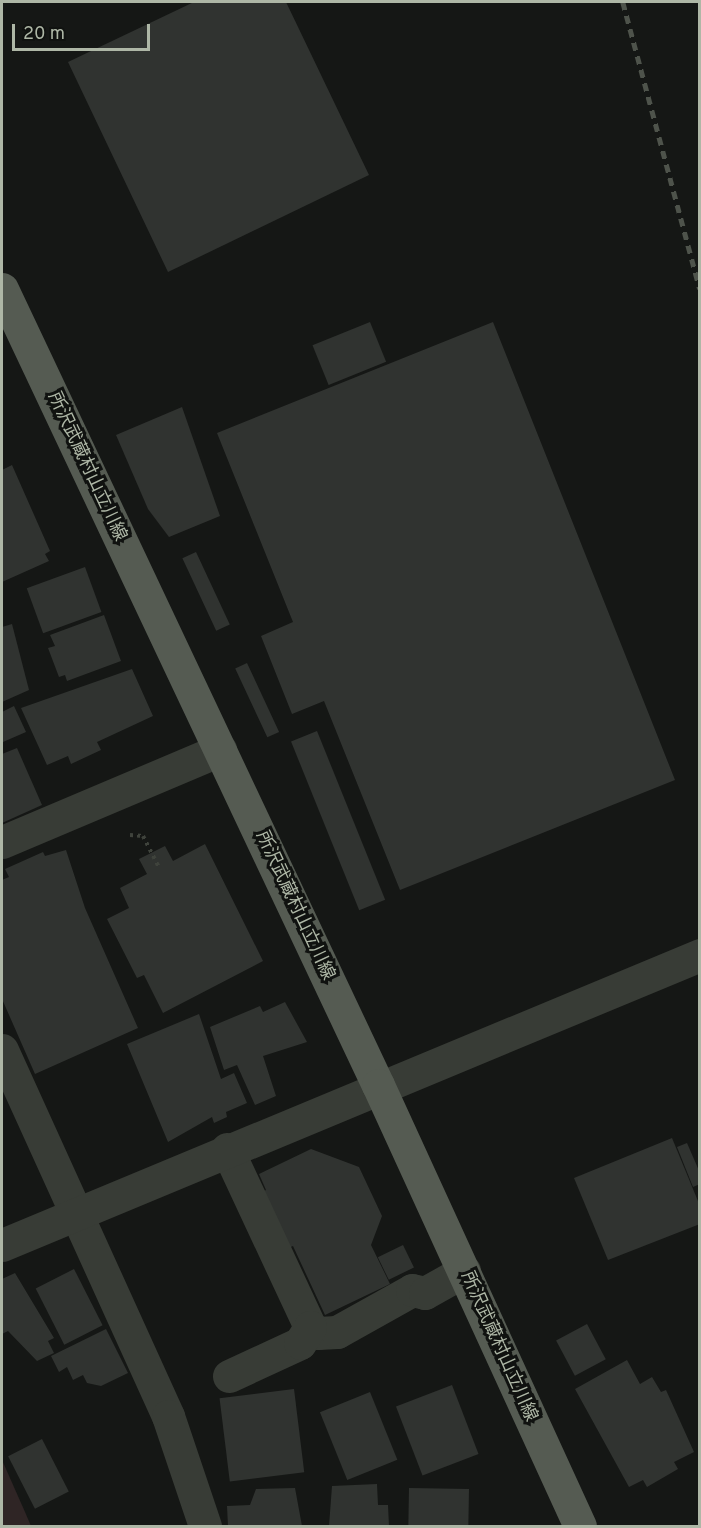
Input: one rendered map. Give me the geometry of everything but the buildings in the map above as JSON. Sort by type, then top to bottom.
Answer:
[{"type":"main road","name":"所沢武蔵村山立川線","points":[[2,289],[378,1085],[579,1527]]},
{"type":"street","points":[[2,842],[220,750]]},
{"type":"street","points":[[2,1245],[378,1085],[699,955]]},
{"type":"street","points":[[2,1050],[73,1215],[168,1416],[205,1527]]},
{"type":"street","points":[[227,1149],[310,1327],[327,1335],[337,1332],[412,1290],[425,1293],[464,1271]]},
{"type":"street","points":[[229,1376],[300,1343],[310,1327]]},
{"type":"shaded area","points":[[2,1460],[25,1512],[31,1526],[2,1526]]},
{"type":"railway","points":[[623,2],[700,289]]}]
